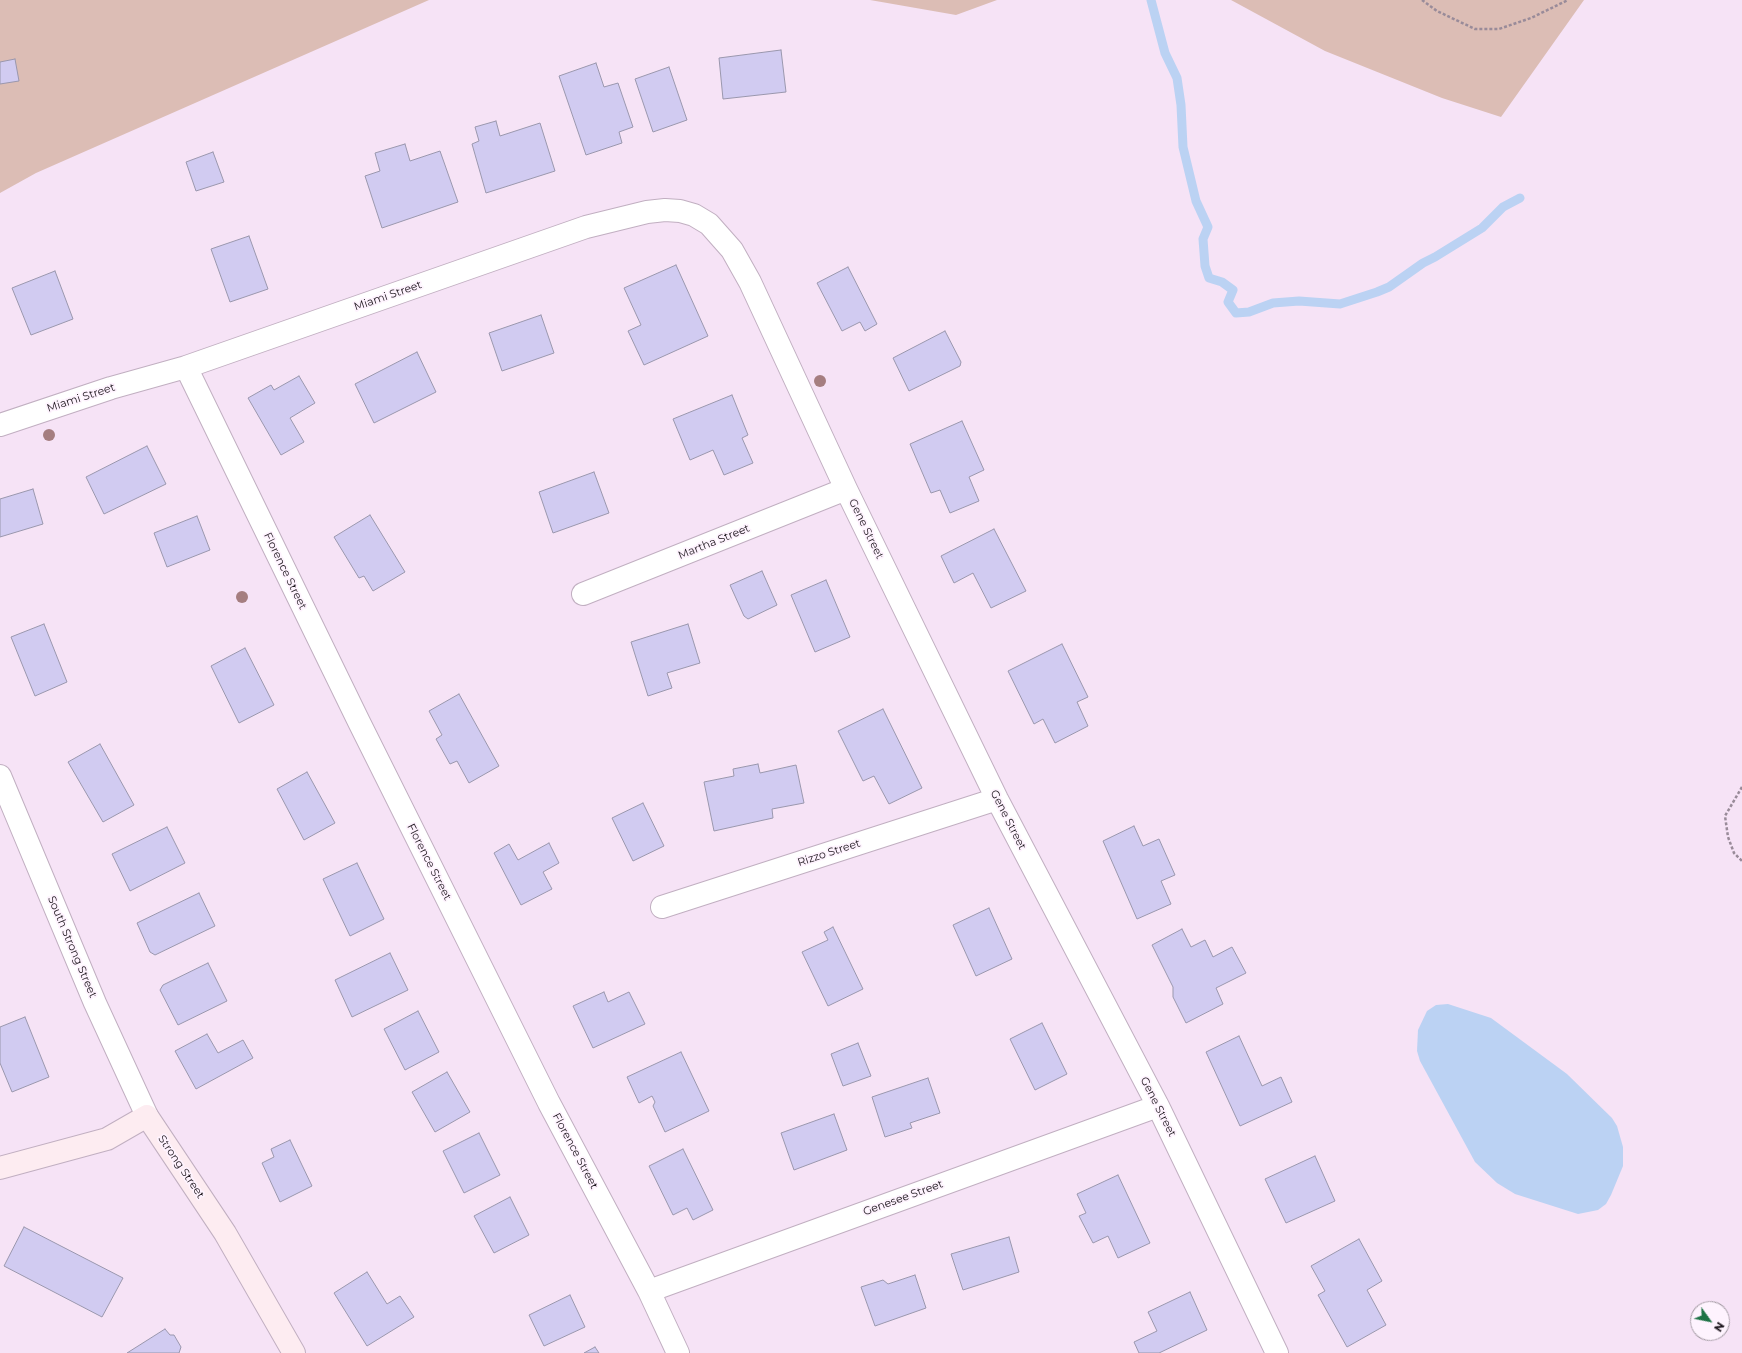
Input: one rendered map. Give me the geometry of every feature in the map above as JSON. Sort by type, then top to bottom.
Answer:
[{"type":"street","name":"Miami Street","points":[[0,425],[111,388],[186,367],[586,227],[648,212],[665,210],[680,211],[694,215],[709,224],[732,250],[750,282]]},
{"type":"street","name":"Gene Street","points":[[750,282],[846,489],[997,799],[1158,1106],[1277,1353]]},
{"type":"street","name":"Florence Street","points":[[186,367],[373,751],[546,1096],[649,1291],[678,1353]]},
{"type":"street","name":"Martha Street","points":[[583,594],[846,489]]},
{"type":"street","name":"South Strong Street","points":[[0,776],[96,1003],[147,1116]]},
{"type":"street","name":"Rizzo Street","points":[[662,907],[997,799]]},
{"type":"street","name":"Genesee Street","points":[[649,1291],[1158,1106]]},
{"type":"street","points":[[0,1168],[107,1139],[147,1116]]},
{"type":"street","name":"Strong Street","points":[[147,1116],[225,1233],[294,1353]]},
{"type":"path","points":[[1422,0],[1437,11],[1475,29],[1500,29],[1531,18],[1568,0]]},
{"type":"path","points":[[1742,787],[1725,816],[1728,837],[1734,852],[1742,861]]},
{"type":"shaded area","points":[[0,0],[429,0],[36,173],[0,193]]},
{"type":"shaded area","points":[[870,0],[997,0],[956,15]]},
{"type":"shaded area","points":[[1231,0],[1584,0],[1501,117],[1442,98],[1325,51]]},
{"type":"water","points":[[1448,1004],[1491,1018],[1567,1074],[1612,1118],[1617,1126],[1623,1147],[1623,1166],[1606,1204],[1598,1210],[1578,1214],[1515,1194],[1497,1183],[1475,1162],[1420,1061],[1417,1051],[1418,1030],[1427,1011],[1436,1005]]},
{"type":"building","points":[[781,50],[786,92],[723,99],[719,58]]},
{"type":"building","points":[[15,59],[19,81],[0,84],[0,62]]},
{"type":"building","points":[[596,63],[604,87],[618,83],[633,127],[619,132],[622,143],[586,155],[559,76]]},
{"type":"building","points":[[669,67],[687,120],[653,132],[635,79]]},
{"type":"building","points":[[496,121],[500,136],[540,123],[555,171],[486,193],[472,144],[479,141],[475,127]]},
{"type":"building","points":[[405,144],[410,161],[440,151],[458,202],[382,228],[365,176],[380,171],[375,153]]},
{"type":"building","points":[[213,152],[224,182],[196,191],[186,162]]},
{"type":"building","points":[[249,236],[268,289],[230,302],[211,249]]},
{"type":"building","points":[[676,265],[708,336],[644,365],[628,331],[641,325],[624,288]]},
{"type":"building","points":[[848,267],[877,324],[865,331],[860,322],[842,331],[817,283]]},
{"type":"building","points":[[55,271],[73,319],[31,335],[12,288]]},
{"type":"building","points":[[541,315],[554,353],[502,371],[489,333]]},
{"type":"building","points":[[945,331],[961,362],[960,366],[909,391],[893,358]]},
{"type":"building","points":[[417,352],[436,392],[374,423],[355,384]]},
{"type":"building","points":[[299,376],[315,403],[290,418],[304,442],[281,455],[248,398],[271,385],[274,390]]},
{"type":"building","points":[[732,395],[748,435],[742,438],[753,463],[724,475],[713,450],[690,460],[673,419]]},
{"type":"building","points":[[962,421],[984,470],[969,477],[979,501],[950,513],[940,490],[931,493],[910,444]]},
{"type":"building","points":[[147,446],[166,484],[104,514],[86,477]]},
{"type":"building","points":[[594,472],[609,513],[553,533],[539,492]]},
{"type":"building","points":[[33,489],[43,524],[0,537],[0,499]]},
{"type":"building","points":[[370,515],[405,572],[373,591],[364,576],[359,578],[334,537]]},
{"type":"building","points":[[197,516],[210,550],[167,567],[154,533]]},
{"type":"building","points":[[994,529],[1026,591],[991,608],[973,573],[954,583],[941,556]]},
{"type":"building","points":[[762,571],[777,605],[748,619],[744,616],[730,585]]},
{"type":"building","points":[[826,580],[850,637],[815,652],[791,595]]},
{"type":"building","points":[[44,624],[67,682],[35,696],[11,637]]},
{"type":"building","points":[[688,624],[700,663],[667,673],[672,688],[648,696],[631,642]]},
{"type":"building","points":[[1062,644],[1088,697],[1077,702],[1088,726],[1055,743],[1043,719],[1034,724],[1008,671]]},
{"type":"building","points":[[245,648],[274,705],[239,723],[211,666]]},
{"type":"building","points":[[459,694],[499,766],[469,783],[457,761],[450,764],[436,739],[442,735],[429,711]]},
{"type":"building","points":[[883,709],[922,788],[889,804],[874,776],[863,781],[838,731]]},
{"type":"building","points":[[100,744],[134,805],[103,822],[68,762]]},
{"type":"building","points":[[758,764],[760,773],[796,765],[804,803],[772,809],[773,818],[714,831],[704,782],[734,776],[733,769]]},
{"type":"building","points":[[307,772],[335,823],[304,840],[277,789]]},
{"type":"building","points":[[643,803],[664,846],[633,861],[612,818]]},
{"type":"building","points":[[1134,826],[1143,846],[1159,839],[1175,875],[1161,881],[1171,904],[1137,919],[1103,841]]},
{"type":"building","points":[[167,827],[185,863],[130,891],[112,854]]},
{"type":"building","points":[[549,843],[559,863],[543,872],[552,889],[521,905],[494,853],[509,844],[518,860]]},
{"type":"building","points":[[357,863],[384,919],[350,936],[323,879]]},
{"type":"building","points":[[199,893],[215,926],[155,955],[150,952],[137,923]]},
{"type":"building","points":[[989,908],[1012,959],[976,976],[953,925]]},
{"type":"building","points":[[833,927],[863,989],[828,1006],[802,952],[828,940],[824,932]]},
{"type":"building","points":[[1182,929],[1191,947],[1205,940],[1213,957],[1232,947],[1246,973],[1216,988],[1223,1004],[1186,1023],[1173,997],[1173,987],[1152,945]]},
{"type":"building","points":[[390,953],[408,990],[352,1017],[335,980]]},
{"type":"building","points":[[208,963],[227,1001],[178,1025],[160,990],[163,985]]},
{"type":"building","points":[[604,992],[608,1002],[629,992],[645,1024],[593,1048],[573,1006]]},
{"type":"building","points":[[418,1011],[439,1052],[405,1070],[384,1029]]},
{"type":"building","points":[[25,1017],[49,1077],[12,1092],[0,1063],[0,1027]]},
{"type":"building","points":[[1042,1023],[1067,1074],[1035,1090],[1010,1039]]},
{"type":"building","points":[[207,1034],[218,1053],[243,1040],[253,1058],[196,1089],[175,1051]]},
{"type":"building","points":[[1239,1036],[1262,1086],[1281,1077],[1292,1102],[1240,1126],[1206,1052]]},
{"type":"building","points":[[858,1043],[871,1076],[843,1086],[831,1054]]},
{"type":"building","points":[[681,1052],[709,1111],[665,1132],[653,1106],[655,1102],[652,1096],[639,1103],[627,1077]]},
{"type":"building","points":[[447,1072],[470,1112],[435,1132],[412,1092]]},
{"type":"building","points":[[928,1078],[940,1113],[910,1123],[912,1128],[885,1137],[872,1097]]},
{"type":"building","points":[[834,1114],[847,1150],[794,1170],[781,1133]]},
{"type":"building","points":[[479,1133],[500,1175],[464,1193],[443,1151]]},
{"type":"building","points":[[290,1140],[312,1186],[280,1202],[262,1163],[274,1157],[271,1149]]},
{"type":"building","points":[[683,1149],[713,1210],[693,1220],[687,1208],[673,1215],[649,1166]]},
{"type":"building","points":[[1315,1156],[1335,1201],[1286,1223],[1265,1179]]},
{"type":"building","points":[[1118,1175],[1150,1243],[1118,1258],[1108,1236],[1093,1243],[1079,1216],[1086,1213],[1077,1194]]},
{"type":"building","points":[[510,1197],[529,1235],[494,1253],[474,1216]]},
{"type":"building","points":[[24,1227],[123,1278],[102,1317],[4,1266]]},
{"type":"building","points":[[1009,1237],[1019,1272],[963,1290],[951,1254]]},
{"type":"building","points":[[1359,1239],[1382,1281],[1367,1290],[1386,1325],[1347,1347],[1318,1295],[1325,1291],[1311,1266]]},
{"type":"building","points":[[367,1272],[387,1304],[400,1296],[414,1317],[367,1346],[334,1293]]},
{"type":"building","points":[[915,1275],[926,1308],[875,1326],[861,1287],[883,1280],[888,1284]]},
{"type":"building","points":[[1190,1292],[1207,1330],[1159,1353],[1139,1353],[1134,1342],[1157,1331],[1148,1312]]},
{"type":"building","points":[[570,1295],[585,1327],[544,1346],[529,1315]]},
{"type":"building","points":[[165,1329],[170,1335],[174,1335],[181,1347],[179,1353],[127,1353]]},
{"type":"building","points":[[595,1347],[599,1353],[584,1353]]},
{"type":"waterway","points":[[1151,0],[1165,53],[1177,78],[1181,105],[1183,147],[1196,201],[1208,227],[1203,239],[1205,266],[1209,278],[1222,282],[1233,290],[1228,302],[1236,313],[1249,312],[1273,303],[1299,301],[1340,304],[1377,292],[1389,287],[1423,263],[1482,228],[1503,207],[1520,198]]}]
